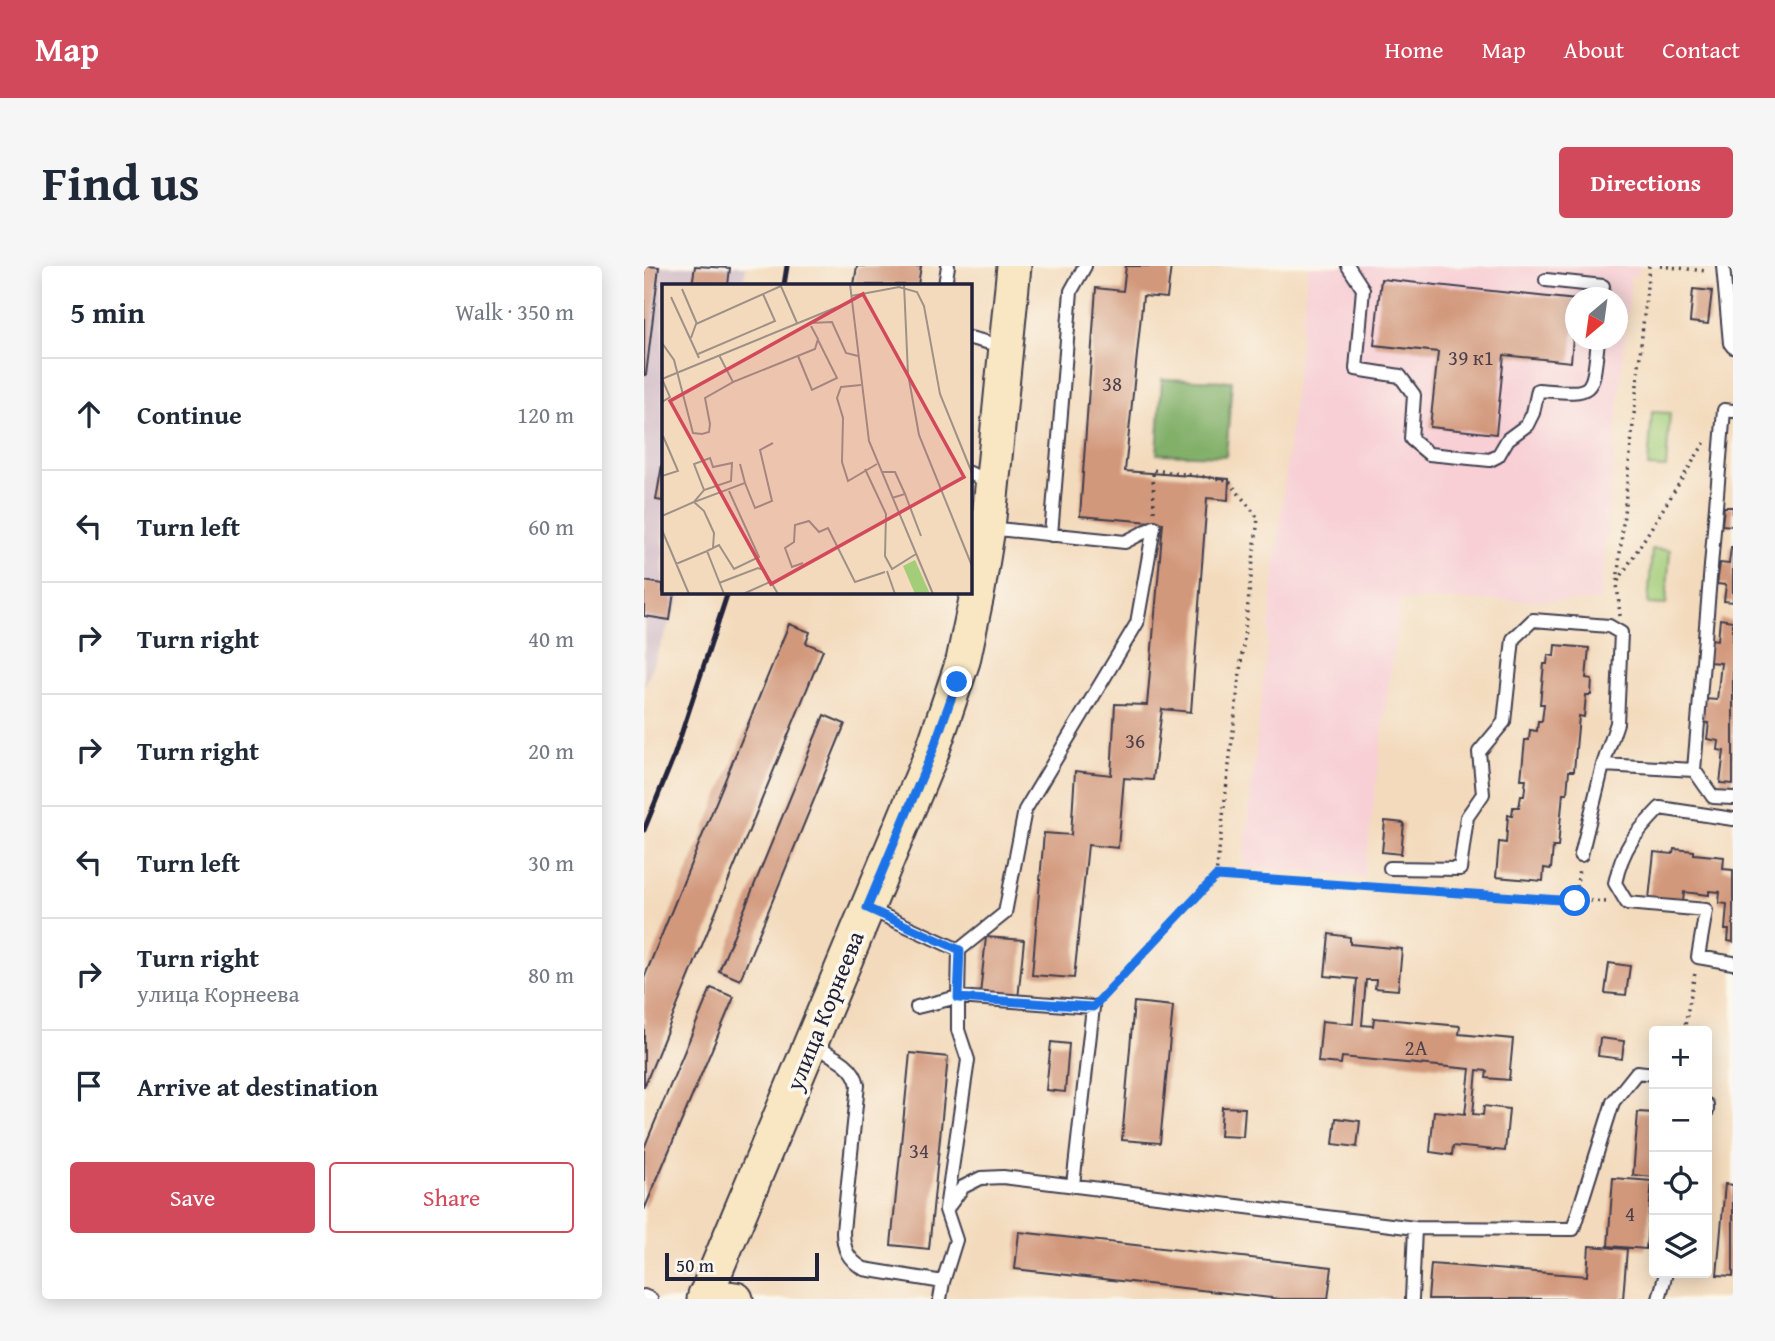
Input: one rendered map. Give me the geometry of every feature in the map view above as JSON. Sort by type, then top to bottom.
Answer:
[{"type":"street","name":"улица Корнеева","points":[[715,1298],[812,1044],[931,755],[957,682],[974,613],[988,528],[981,479],[1006,347],[1014,266]]},
{"type":"lane","points":[[945,284],[948,266]]},
{"type":"lane","points":[[1051,535],[1071,290],[1085,266]]},
{"type":"lane","points":[[1348,266],[1363,289],[1356,369],[1400,376],[1414,395],[1411,439],[1429,454],[1490,460],[1498,456],[1508,439],[1527,425],[1533,414],[1538,390],[1577,393],[1590,386],[1597,350]]},
{"type":"lane","points":[[1726,271],[1730,343],[1733,347]]},
{"type":"lane","points":[[1546,280],[1602,287]]},
{"type":"lane","points":[[971,338],[1006,347]]},
{"type":"lane","points":[[1729,411],[1694,770],[1713,797],[1733,798]]},
{"type":"lane","points":[[988,528],[1125,542],[1154,527]]},
{"type":"lane","points":[[940,1299],[956,1240],[946,1210],[968,1060],[958,1030],[960,950],[1005,913],[1025,810],[1138,623],[1154,527]]},
{"type":"lane","points":[[1390,868],[1460,869],[1467,817],[1483,794],[1479,752],[1504,722],[1513,639],[1533,620],[1609,626],[1622,633],[1617,723],[1603,765],[1581,855]]},
{"type":"lane","points":[[1603,765],[1694,770]]},
{"type":"lane","points":[[1733,819],[1660,807],[1640,828],[1621,857],[1615,883],[1627,903],[1706,910],[1698,957],[1733,963]]},
{"type":"lane","points":[[867,908],[960,950]]},
{"type":"lane","points":[[917,1007],[958,998],[1093,1007],[1073,1185]]},
{"type":"lane","points":[[812,1044],[848,1066],[855,1074],[858,1085],[843,1231],[845,1251],[856,1265],[863,1269],[943,1282]]},
{"type":"lane","points":[[946,1210],[962,1187],[981,1178],[1003,1177],[1415,1228],[1573,1229],[1613,1102],[1637,1072],[1649,1073]]},
{"type":"lane","points":[[1412,1299],[1415,1228]]},
{"type":"lane","points":[[1659,1299],[1665,1278]]},
{"type":"lane","points":[[644,1296],[651,1299]]},
{"type":"path","points":[[1622,633],[1617,583],[1649,266]]},
{"type":"path","points":[[1660,266],[1726,271]]},
{"type":"path","points":[[1617,583],[1729,411]]},
{"type":"path","points":[[1093,1007],[1216,876],[1258,518],[1228,480],[1153,470],[1154,527]]},
{"type":"path","points":[[1575,901],[1581,855]]},
{"type":"path","points":[[1216,876],[1627,903]]},
{"type":"path","points":[[1685,1026],[1698,957]]},
{"type":"shaded area","points":[[644,266],[746,266],[743,284],[662,284],[662,593],[682,593],[644,687]]},
{"type":"shaded area","points":[[1308,266],[1640,266],[1638,274],[1631,276],[1628,307],[1628,287],[1565,287],[1565,350],[1624,350],[1600,601],[1400,600],[1364,877],[1243,867]]},
{"type":"green space","points":[[1162,379],[1232,381],[1226,456],[1157,454]]},
{"type":"green space","points":[[1652,412],[1670,413],[1666,468],[1648,467]]},
{"type":"green space","points":[[1652,549],[1670,550],[1666,605],[1648,604]]},
{"type":"building","points":[[644,266],[659,267],[646,375],[644,375]]},
{"type":"building","points":[[695,266],[730,268],[728,284],[692,284]]},
{"type":"building","points":[[857,266],[921,266],[918,284],[854,284]]},
{"type":"building","points":[[1126,266],[1171,266],[1167,298],[1143,296],[1125,471],[1229,479],[1228,500],[1207,498],[1191,712],[1162,709],[1153,780],[1124,778],[1118,848],[1088,845],[1074,978],[1032,975],[1044,833],[1071,835],[1075,771],[1111,775],[1115,704],[1147,705],[1163,523],[1080,516],[1096,288],[1123,291]]},
{"type":"building","points":[[1381,279],[1565,299],[1565,350],[1572,350],[1571,362],[1504,355],[1496,434],[1430,427],[1438,352],[1374,345]]},
{"type":"building","points":[[1693,289],[1712,291],[1708,324],[1690,322]]},
{"type":"building","points":[[662,465],[662,501],[656,500]]},
{"type":"building","points":[[1724,507],[1733,507],[1733,526],[1722,525]]},
{"type":"building","points":[[1731,547],[1733,602],[1724,601],[1726,585],[1717,584],[1720,563],[1729,564]]},
{"type":"building","points":[[644,581],[662,584],[662,593],[674,593],[670,620],[644,616]]},
{"type":"building","points":[[1720,619],[1733,621],[1733,784],[1720,783],[1724,751],[1718,750],[1719,741],[1707,739],[1709,723],[1701,722],[1704,699],[1717,700],[1721,663],[1708,662],[1710,639],[1718,640]]},
{"type":"building","points":[[789,624],[810,632],[806,643],[823,650],[644,1087],[644,978]]},
{"type":"building","points":[[1555,645],[1589,648],[1586,678],[1592,679],[1591,695],[1586,695],[1584,717],[1579,716],[1574,771],[1569,771],[1567,793],[1563,793],[1558,847],[1553,847],[1551,869],[1544,868],[1543,881],[1496,877],[1499,842],[1506,843],[1508,815],[1512,816],[1513,807],[1519,807],[1521,796],[1524,796],[1526,779],[1521,779],[1525,740],[1529,740],[1530,730],[1537,731],[1538,721],[1542,721],[1544,704],[1540,704],[1544,664],[1547,664],[1548,655],[1554,656]]},
{"type":"building","points":[[824,715],[845,724],[740,980],[719,971]]},
{"type":"building","points":[[1385,821],[1404,823],[1401,854],[1382,852]]},
{"type":"building","points":[[1674,849],[1724,857],[1723,869],[1733,870],[1733,942],[1728,941],[1729,930],[1725,930],[1727,904],[1719,903],[1720,892],[1709,891],[1709,895],[1684,892],[1683,902],[1649,899],[1654,852],[1673,854]]},
{"type":"building","points":[[1329,934],[1350,937],[1350,944],[1402,949],[1398,990],[1375,988],[1376,980],[1366,980],[1362,1025],[1373,1026],[1374,1018],[1460,1026],[1459,1034],[1513,1039],[1509,1080],[1486,1078],[1487,1071],[1477,1070],[1473,1114],[1483,1115],[1484,1106],[1509,1109],[1505,1151],[1453,1146],[1452,1155],[1430,1152],[1434,1111],[1465,1114],[1470,1069],[1342,1057],[1341,1064],[1318,1062],[1322,1021],[1353,1024],[1357,979],[1325,976]]},
{"type":"building","points":[[986,937],[1024,940],[1018,999],[980,995]]},
{"type":"building","points":[[1609,963],[1630,966],[1626,995],[1605,993]]},
{"type":"building","points":[[711,988],[734,997],[644,1210],[644,1148]]},
{"type":"building","points":[[1134,1002],[1173,1006],[1160,1143],[1122,1140]]},
{"type":"building","points":[[1600,1038],[1624,1041],[1622,1059],[1598,1056]]},
{"type":"building","points":[[1051,1042],[1069,1044],[1065,1092],[1046,1090]]},
{"type":"building","points":[[910,1053],[948,1057],[929,1249],[891,1245]]},
{"type":"building","points":[[1222,1107],[1245,1108],[1243,1137],[1220,1136]]},
{"type":"building","points":[[1638,1112],[1649,1113],[1649,1177],[1633,1175]]},
{"type":"building","points":[[1336,1118],[1360,1121],[1357,1147],[1333,1144]]},
{"type":"building","points":[[1613,1178],[1649,1181],[1646,1249],[1608,1246]]},
{"type":"building","points":[[1725,1184],[1733,1185],[1733,1276],[1717,1275]]},
{"type":"building","points":[[1019,1232],[1332,1267],[1328,1299],[1281,1299],[1015,1269]]},
{"type":"building","points":[[1589,1246],[1627,1249],[1623,1299],[1428,1299],[1431,1264],[1587,1276]]},
{"type":"railway","points":[[784,284],[787,266]]},
{"type":"railway","points":[[644,830],[674,756],[728,593]]},
{"type":"route","points":[[957,682],[931,755],[867,908],[960,950],[958,998],[1093,1007],[1216,876],[1575,901]]}]
